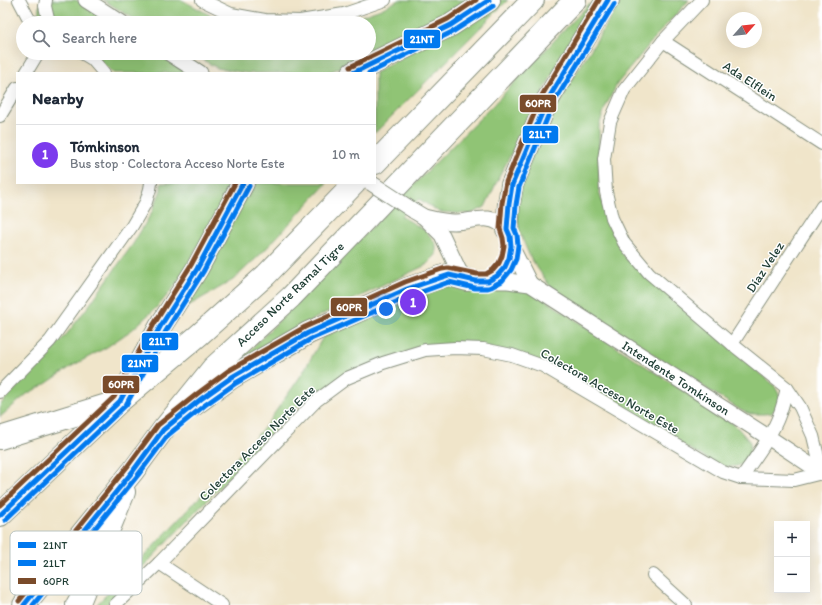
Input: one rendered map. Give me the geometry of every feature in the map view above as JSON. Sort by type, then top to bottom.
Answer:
[{"type":"highway","points":[[355,72],[451,25],[489,0]]},
{"type":"highway","points":[[376,162],[533,0]]},
{"type":"highway","name":"Acceso Norte Ramal Tigre","points":[[84,531],[213,368],[291,297],[575,0]]},
{"type":"highway","points":[[509,238],[509,204],[512,185],[547,101],[608,0]]},
{"type":"highway","points":[[0,438],[120,401],[160,327],[197,270],[242,184]]},
{"type":"highway","points":[[0,515],[120,401],[199,335],[266,275],[354,184]]},
{"type":"highway","points":[[163,430],[201,399],[232,377],[308,333],[407,289],[444,276],[449,275],[478,280]]},
{"type":"highway","points":[[108,531],[133,471]]},
{"type":"highway","name":"Acceso Norte Ramal Tigre","points":[[24,605],[32,595]]},
{"type":"highway","points":[[78,605],[82,595]]},
{"type":"street","points":[[19,0],[28,16]]},
{"type":"street","points":[[46,0],[45,6],[47,16]]},
{"type":"street","points":[[86,0],[111,16]]},
{"type":"street","points":[[202,0],[231,14],[242,16]]},
{"type":"street","points":[[331,16],[344,14],[385,0]]},
{"type":"street","points":[[702,0],[663,41],[624,90],[610,122],[604,158],[606,192],[612,218],[624,243],[649,273],[732,344],[788,388],[800,407],[813,436],[822,473]]},
{"type":"street","name":"Ada Elflein","points":[[663,41],[822,144]]},
{"type":"street","points":[[27,72],[34,60]]},
{"type":"street","points":[[92,60],[103,72]]},
{"type":"street","points":[[180,60],[198,72]]},
{"type":"street","points":[[0,116],[16,90]]},
{"type":"street","points":[[0,392],[50,342],[132,226],[146,202],[151,184]]},
{"type":"street","points":[[372,184],[419,214],[442,235],[459,271],[478,280],[498,276],[505,267],[509,258],[509,238]]},
{"type":"street","name":"Díaz Velez","points":[[732,344],[822,206]]},
{"type":"street","points":[[419,214],[454,222],[474,219],[490,219],[499,223],[509,238],[530,284]]},
{"type":"street","name":"Intendente Tomkinson","points":[[478,280],[508,281],[530,284],[822,473]]},
{"type":"street","name":"Colectora Acceso Norte Este","points":[[142,579],[316,401],[347,378],[382,363],[425,350],[455,348],[483,349],[512,355],[543,366],[723,472],[741,478],[794,480],[822,473]]},
{"type":"street","points":[[741,478],[759,453],[768,437],[780,414],[788,388]]},
{"type":"street","points":[[158,563],[222,605]]},
{"type":"street","points":[[653,575],[686,605]]},
{"type":"street","name":"Colectora Acceso Norte Este","points":[[115,605],[125,595]]},
{"type":"green space","points":[[44,0],[76,0],[102,16],[38,16],[39,7]]},
{"type":"green space","points":[[103,0],[182,0],[212,16],[129,16]]},
{"type":"green space","points":[[399,0],[470,0],[446,18],[376,50],[376,16],[362,16],[381,9]]},
{"type":"green space","points":[[500,0],[508,0],[376,132],[376,72]]},
{"type":"green space","points":[[622,0],[689,0],[657,35],[617,84],[605,108],[599,126],[599,191],[607,220],[623,255],[774,385],[780,396],[780,403],[772,413],[750,414],[742,411],[579,308],[551,288],[530,257],[520,233],[516,210],[517,192],[547,120]]},
{"type":"green space","points":[[589,4],[592,7],[582,20],[553,73],[485,207],[471,214],[439,212],[419,199],[401,216],[426,231],[436,244],[436,255],[426,265],[325,313],[240,360],[494,104]]},
{"type":"green space","points":[[99,60],[172,60],[189,72],[112,72]]},
{"type":"green space","points":[[204,60],[349,60],[339,68],[329,72],[240,72],[217,68]]},
{"type":"green space","points":[[161,184],[228,184],[223,203],[175,286],[159,305],[133,329],[107,347],[72,366],[47,383],[27,394],[0,417],[0,405],[66,335],[133,244],[152,212],[161,190]]},
{"type":"green space","points":[[250,184],[326,184],[264,251],[233,280],[188,306],[182,306]]},
{"type":"green space","points":[[442,286],[455,286],[474,291],[489,287],[530,290],[735,425],[750,442],[749,455],[740,465],[728,467],[719,466],[529,357],[440,346],[342,377],[298,406],[142,568],[142,558],[264,428],[302,374],[323,337],[390,303],[401,305]]},
{"type":"green space","points":[[106,595],[116,595],[106,605],[96,605]]},
{"type":"transit line","name":"60PR","points":[[376,54],[448,19],[476,0]]},
{"type":"transit line","name":"21NT","points":[[355,72],[451,25],[489,0]]},
{"type":"transit line","name":"60PR","points":[[75,531],[127,467],[158,425],[228,371],[305,327],[405,282],[448,268],[477,274],[486,274],[493,270],[499,263],[504,246],[500,229],[502,203],[506,182],[541,97],[599,0]]},
{"type":"transit line","name":"21NT","points":[[84,531],[133,471],[163,430],[201,399],[232,377],[308,333],[407,289],[449,275],[476,281],[488,281],[497,276],[505,267],[509,258],[511,246],[510,236],[507,229],[512,185],[547,101],[608,0]]},
{"type":"transit line","name":"21LT","points":[[93,531],[168,435],[205,405],[236,383],[311,339],[410,296],[449,282],[475,288],[488,288],[502,281],[511,270],[516,259],[518,245],[517,235],[514,228],[519,187],[553,104],[614,4]]},
{"type":"transit line","name":"21LT","points":[[371,72],[454,31],[493,6]]},
{"type":"transit line","name":"60PR","points":[[350,67],[364,60]]},
{"type":"transit line","name":"60PR","points":[[0,505],[114,397],[154,324],[191,265],[234,184]]},
{"type":"transit line","name":"21NT","points":[[0,515],[120,401],[160,327],[197,269],[242,184]]},
{"type":"transit line","name":"21LT","points":[[5,520],[126,405],[166,331],[203,272],[249,186]]},
{"type":"transit line","name":"60PR","points":[[19,601],[24,595]]},
{"type":"transit line","name":"21NT","points":[[24,605],[32,595]]},
{"type":"transit line","name":"21LT","points":[[33,605],[41,595]]},
{"type":"place","name":"Tómkinson","points":[[413,302]]}]
